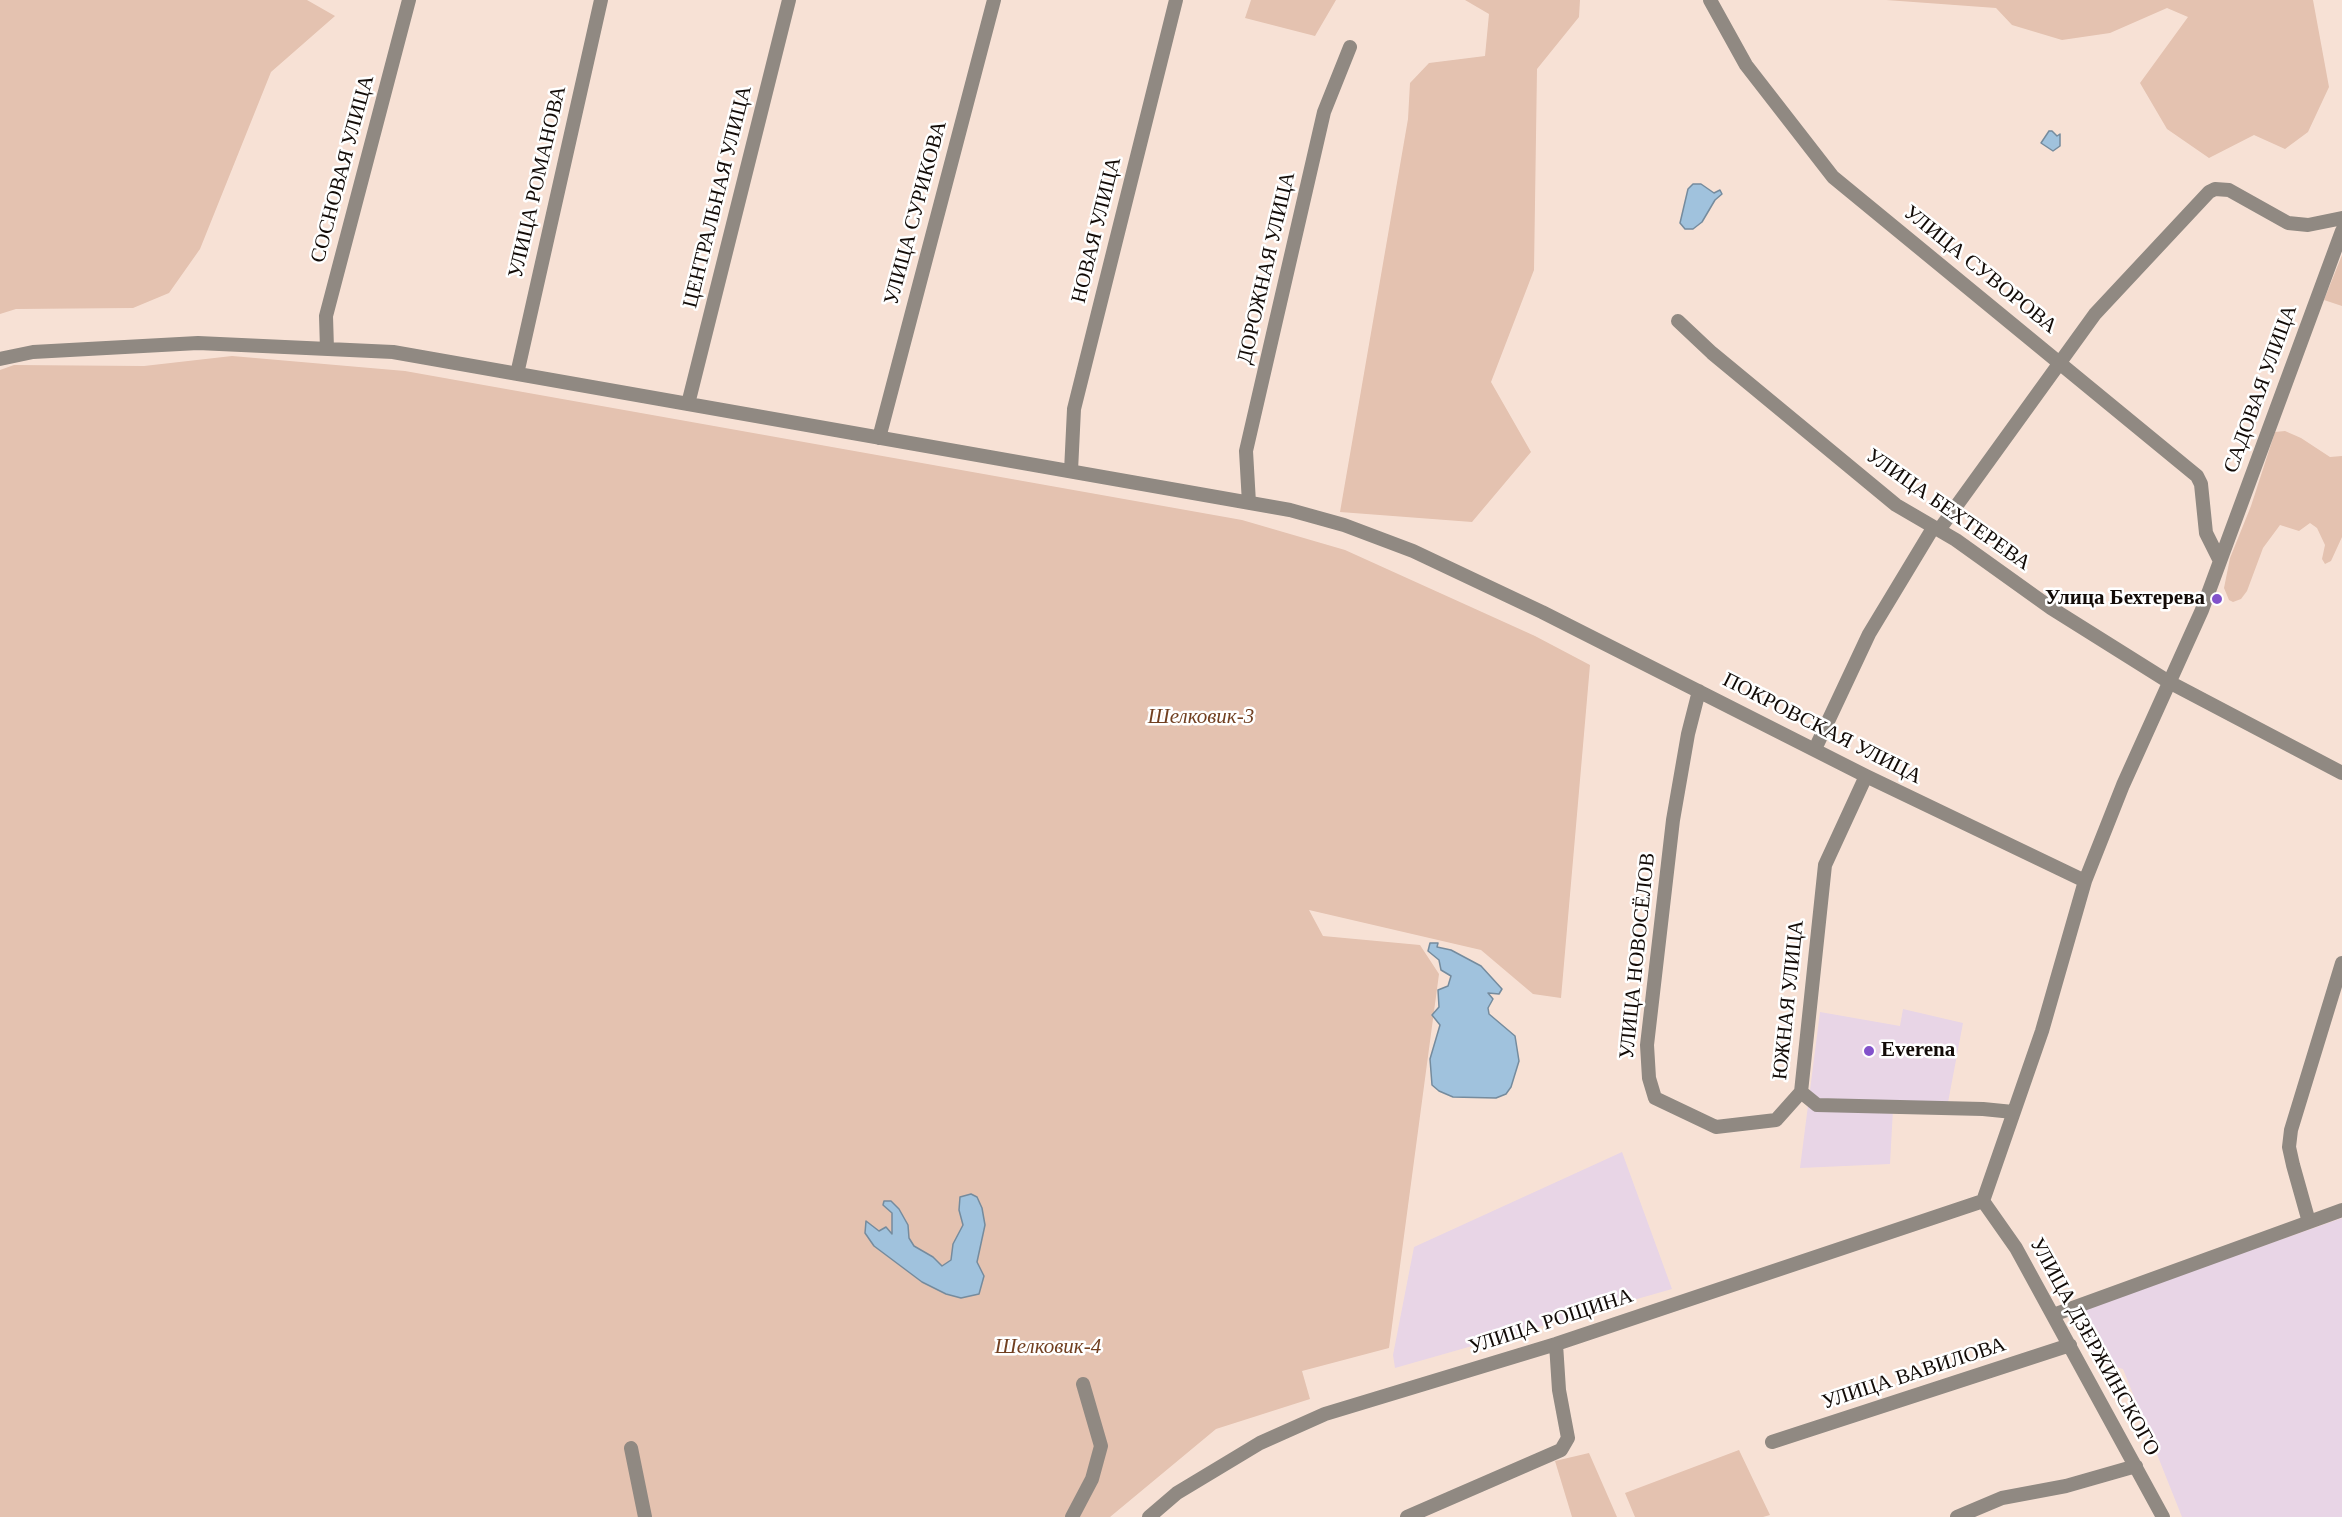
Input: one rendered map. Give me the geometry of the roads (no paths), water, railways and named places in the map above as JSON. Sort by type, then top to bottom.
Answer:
[{"type":"street","name":"СОСНОВАЯ УЛИЦА","points":[[327,349],[326,316],[409,0]]},
{"type":"street","name":"УЛИЦА РОМАНОВА","points":[[517,374],[601,0]]},
{"type":"street","name":"ЦЕНТРАЛЬНАЯ УЛИЦА","points":[[688,404],[789,0]]},
{"type":"street","name":"УЛИЦА СУРИКОВА","points":[[879,438],[994,0]]},
{"type":"street","name":"НОВАЯ УЛИЦА","points":[[1071,471],[1074,408],[1176,0]]},
{"type":"street","name":"УЛИЦА СУВОРОВА","points":[[1710,0],[1746,65],[1833,177],[2196,476],[2201,484],[2206,532],[2220,561]]},
{"type":"street","name":"ДОРОЖНАЯ УЛИЦА","points":[[1249,503],[1246,451],[1324,112],[1350,47]]},
{"type":"street","points":[[1815,749],[1869,634],[1936,529],[2094,314],[2122,287],[2196,204],[2215,189],[2229,190],[2288,222],[2308,225],[2342,218]]},
{"type":"street","name":"САДОВАЯ УЛИЦА","points":[[1983,1201],[2042,1031],[2085,880],[2220,561],[2342,231]]},
{"type":"street","name":"УЛИЦА БЕХТЕРЕВА","points":[[1678,321],[1798,426],[1896,505],[1936,529],[2051,608],[2169,682],[2342,773]]},
{"type":"street","name":"ПОКРОВСКАЯ УЛИЦА","points":[[0,358],[33,352],[198,343],[393,352],[1290,510],[1344,525],[1404,547],[1542,612],[1866,776],[2085,880]]},
{"type":"street","name":"УЛИЦА НОВОСЁЛОВ","points":[[1699,691],[1688,734],[1673,820],[1647,1045],[1648,1078],[1655,1098],[1716,1127],[1776,1119],[1801,1092]]},
{"type":"street","name":"ЮЖНАЯ УЛИЦА","points":[[1866,776],[1825,866],[1801,1092],[1817,1105],[1983,1109],[2013,1112]]},
{"type":"street","points":[[2309,1222],[2289,1147],[2291,1130],[2342,963]]},
{"type":"street","name":"УЛИЦА ДЗЕРЖИНСКОГО","points":[[1983,1201],[2016,1248],[2163,1517]]},
{"type":"street","name":"УЛИЦА РОЩИНА","points":[[1149,1517],[1177,1493],[1260,1443],[1325,1414],[1556,1344],[1983,1201]]},
{"type":"street","points":[[2053,1315],[2342,1210]]},
{"type":"street","points":[[1407,1517],[1561,1450],[1568,1438],[1559,1390],[1556,1344]]},
{"type":"street","name":"УЛИЦА ВАВИЛОВА","points":[[1772,1442],[2070,1345]]},
{"type":"street","points":[[1072,1517],[1092,1479],[1101,1446],[1083,1384]]},
{"type":"street","points":[[631,1448],[645,1517]]},
{"type":"street","points":[[1957,1517],[2002,1498],[2066,1486],[2136,1466]]},
{"type":"water","points":[[2049,131],[2057,136],[2060,134],[2060,146],[2053,151],[2041,143]]},
{"type":"water","points":[[1693,184],[1701,184],[1714,193],[1720,190],[1722,194],[1715,200],[1702,222],[1693,229],[1685,229],[1680,223],[1688,189]]},
{"type":"water","points":[[1430,943],[1438,943],[1437,947],[1451,950],[1481,966],[1502,989],[1499,994],[1488,993],[1493,999],[1488,1008],[1489,1014],[1515,1036],[1519,1061],[1511,1087],[1506,1094],[1496,1098],[1453,1097],[1432,1085],[1430,1059],[1440,1025],[1432,1015],[1439,1007],[1438,990],[1448,986],[1451,976],[1441,970],[1439,960],[1428,951]]},
{"type":"water","points":[[971,1194],[977,1197],[982,1208],[985,1225],[977,1262],[984,1276],[979,1294],[961,1298],[946,1294],[922,1282],[874,1246],[865,1233],[866,1221],[879,1231],[886,1227],[892,1234],[892,1213],[883,1205],[884,1201],[891,1201],[899,1209],[908,1225],[909,1238],[914,1246],[933,1257],[942,1266],[951,1260],[953,1244],[963,1225],[959,1210],[960,1197]]},
{"type":"place","name":"Улица Бехтерева","points":[[2217,599]]},
{"type":"place","name":"Everena","points":[[1869,1051]]},
{"type":"park label","name":"Шелковик-3","points":[[1201,717]]},
{"type":"park label","name":"Шелковик-4","points":[[1048,1347]]}]
